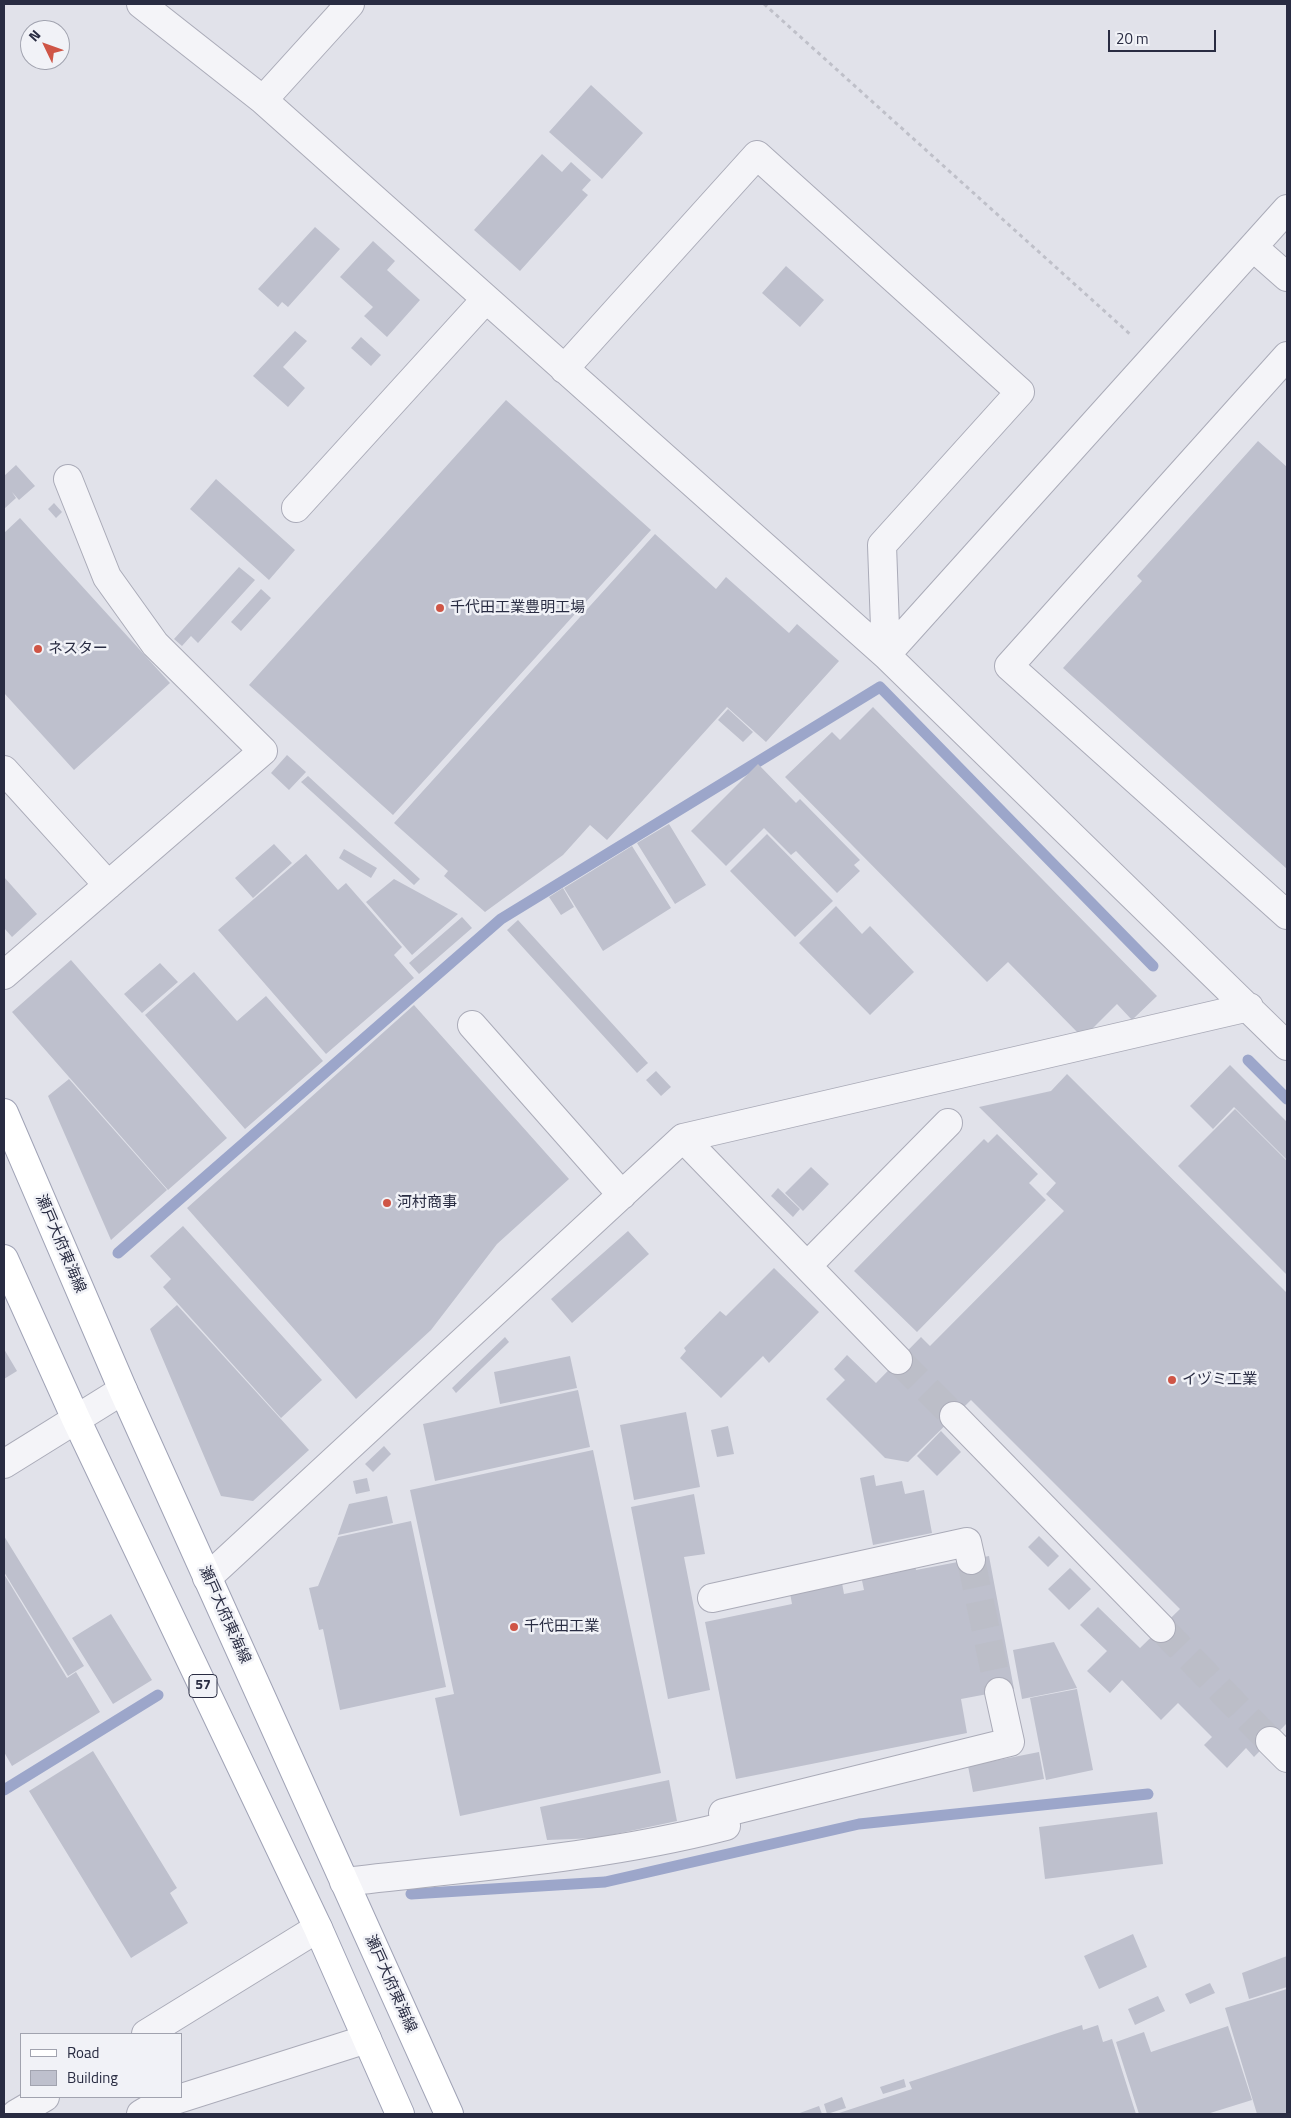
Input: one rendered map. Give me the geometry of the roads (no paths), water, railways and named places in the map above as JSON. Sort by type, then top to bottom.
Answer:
[{"type":"main road","name":"瀬戸大府東海線","points":[[4,1113],[123,1390],[449,2114]]},
{"type":"main road","name":"57","points":[[4,1259],[76,1419],[318,1928],[400,2114]]},
{"type":"street","points":[[141,4],[263,100],[886,655],[1287,1046]]},
{"type":"street","points":[[263,100],[350,4]]},
{"type":"street","points":[[564,369],[757,155],[1020,392],[882,545],[886,655]]},
{"type":"street","points":[[886,655],[1287,209]]},
{"type":"street","points":[[1253,247],[1287,277]]},
{"type":"street","points":[[296,508],[486,299]]},
{"type":"street","points":[[1287,356],[1010,666],[1287,915]]},
{"type":"street","points":[[4,975],[263,751],[155,644],[107,577],[68,479]]},
{"type":"street","points":[[4,770],[108,885]]},
{"type":"street","points":[[207,1578],[682,1138],[1248,1007]]},
{"type":"street","points":[[472,1025],[622,1195]]},
{"type":"street","points":[[807,1266],[948,1123]]},
{"type":"street","points":[[682,1138],[898,1360]]},
{"type":"street","points":[[4,1464],[123,1390]]},
{"type":"street","points":[[954,1416],[1161,1628]]},
{"type":"street","points":[[712,1598],[967,1542],[971,1560]]},
{"type":"street","points":[[344,1882],[556,1858],[674,1840],[726,1826],[723,1813],[1010,1742],[999,1692]]},
{"type":"street","points":[[148,2033],[318,1928]]},
{"type":"street","points":[[182,2098],[367,2039]]},
{"type":"street","points":[[16,2114],[44,2098]]},
{"type":"street","points":[[47,2098],[58,2114]]},
{"type":"street","points":[[141,2114],[153,2107],[181,2098]]},
{"type":"waterway","points":[[118,1253],[501,919],[880,687],[1153,966]]},
{"type":"waterway","points":[[1248,1060],[1287,1099]]},
{"type":"waterway","points":[[4,1790],[158,1695]]},
{"type":"waterway","points":[[411,1894],[605,1882],[859,1824],[1148,1794]]},
{"type":"tunnel","points":[[898,1360],[954,1416]]},
{"type":"tunnel","points":[[971,1560],[999,1692]]},
{"type":"tunnel","points":[[1161,1628],[1270,1741]]},
{"type":"place","name":"千代田工業豊明工場","points":[[440,608]]},
{"type":"place","name":"ネスター","points":[[38,649]]},
{"type":"place","name":"河村商事","points":[[387,1203]]},
{"type":"place","name":"イヅミ工業","points":[[1172,1380]]},
{"type":"place","name":"千代田工業","points":[[514,1627]]}]
